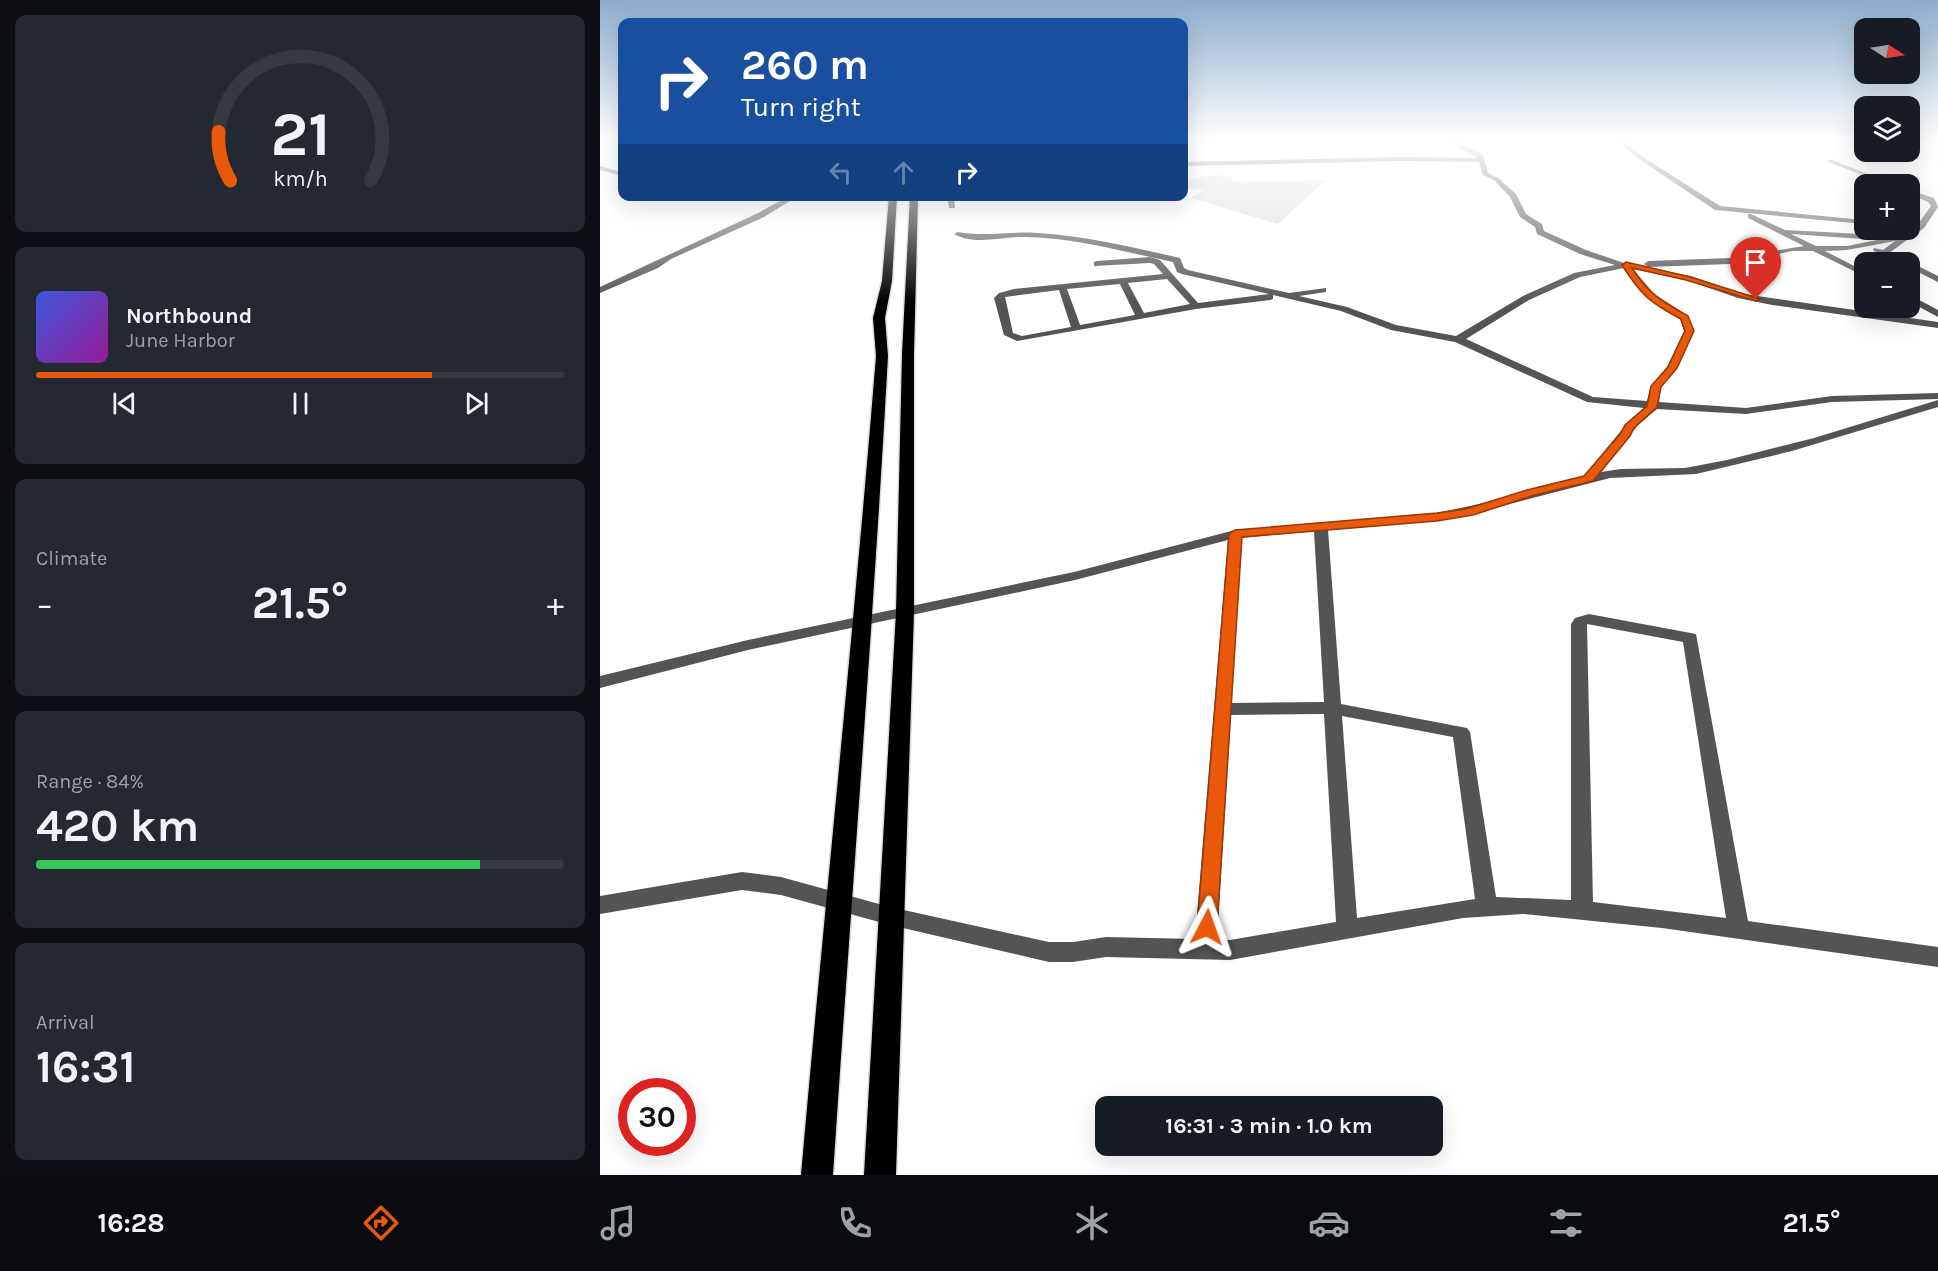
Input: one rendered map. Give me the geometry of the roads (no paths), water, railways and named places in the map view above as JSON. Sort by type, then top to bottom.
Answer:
[{"type":"highway","points":[[817,1175],[837,902],[864,621],[882,356],[879,318],[887,281],[893,201]]},
{"type":"highway","points":[[880,1175],[905,612],[908,354],[914,201]]},
{"type":"street","points":[[1513,195],[1523,215],[1539,226],[1540,232],[1583,252],[1626,265],[1688,278],[1741,296],[1938,325]]},
{"type":"street","points":[[1698,195],[1718,208],[1854,221]]},
{"type":"street","points":[[1920,196],[1935,204],[1922,222]]},
{"type":"street","points":[[600,290],[761,215],[786,201]]},
{"type":"street","points":[[951,201],[952,206]]},
{"type":"street","points":[[1743,212],[1854,267]]},
{"type":"street","points":[[1922,222],[1938,222]]},
{"type":"street","points":[[1779,231],[1854,236]]},
{"type":"street","points":[[958,234],[973,237],[1025,234],[1065,237],[1159,255],[1177,260],[1180,270],[1185,272],[1344,309],[1394,328],[1458,339],[1591,400],[1716,411],[1746,411],[1832,399],[1938,396]]},
{"type":"street","points":[[1845,235],[1881,252]]},
{"type":"street","points":[[1458,339],[1526,298],[1577,275],[1626,265],[1730,261],[1773,252],[1865,245],[1887,240]]},
{"type":"street","points":[[1884,252],[1902,240]]},
{"type":"street","points":[[1097,264],[1154,261],[1196,306]]},
{"type":"street","points":[[1588,479],[1627,433],[1629,427],[1653,405],[1656,386],[1672,368],[1689,328],[1684,318],[1647,295],[1626,265]]},
{"type":"street","points":[[1920,270],[1938,279]]},
{"type":"street","points":[[1169,276],[1062,287],[1002,295],[999,298],[1008,332],[1014,337],[1028,338],[1196,306],[1323,290]]},
{"type":"street","points":[[1123,281],[1141,317]]},
{"type":"street","points":[[1062,287],[1077,329]]},
{"type":"street","points":[[1920,304],[1938,314]]},
{"type":"street","points":[[600,682],[748,645],[1075,576],[1235,534],[1321,525],[1406,521],[1468,512],[1531,492],[1588,479],[1637,471],[1694,471],[1832,436],[1938,403]]},
{"type":"street","points":[[1321,525],[1347,930]]},
{"type":"street","points":[[1205,949],[1235,534]]},
{"type":"street","points":[[1582,910],[1579,624],[1589,619],[1690,638],[1739,930]]},
{"type":"street","points":[[1222,709],[1333,708],[1461,732],[1487,905]]},
{"type":"street","points":[[600,905],[742,881],[781,886],[890,916],[1049,952],[1073,952],[1106,947],[1230,950],[1487,905],[1533,904],[1739,930],[1862,949],[1938,957]]}]
